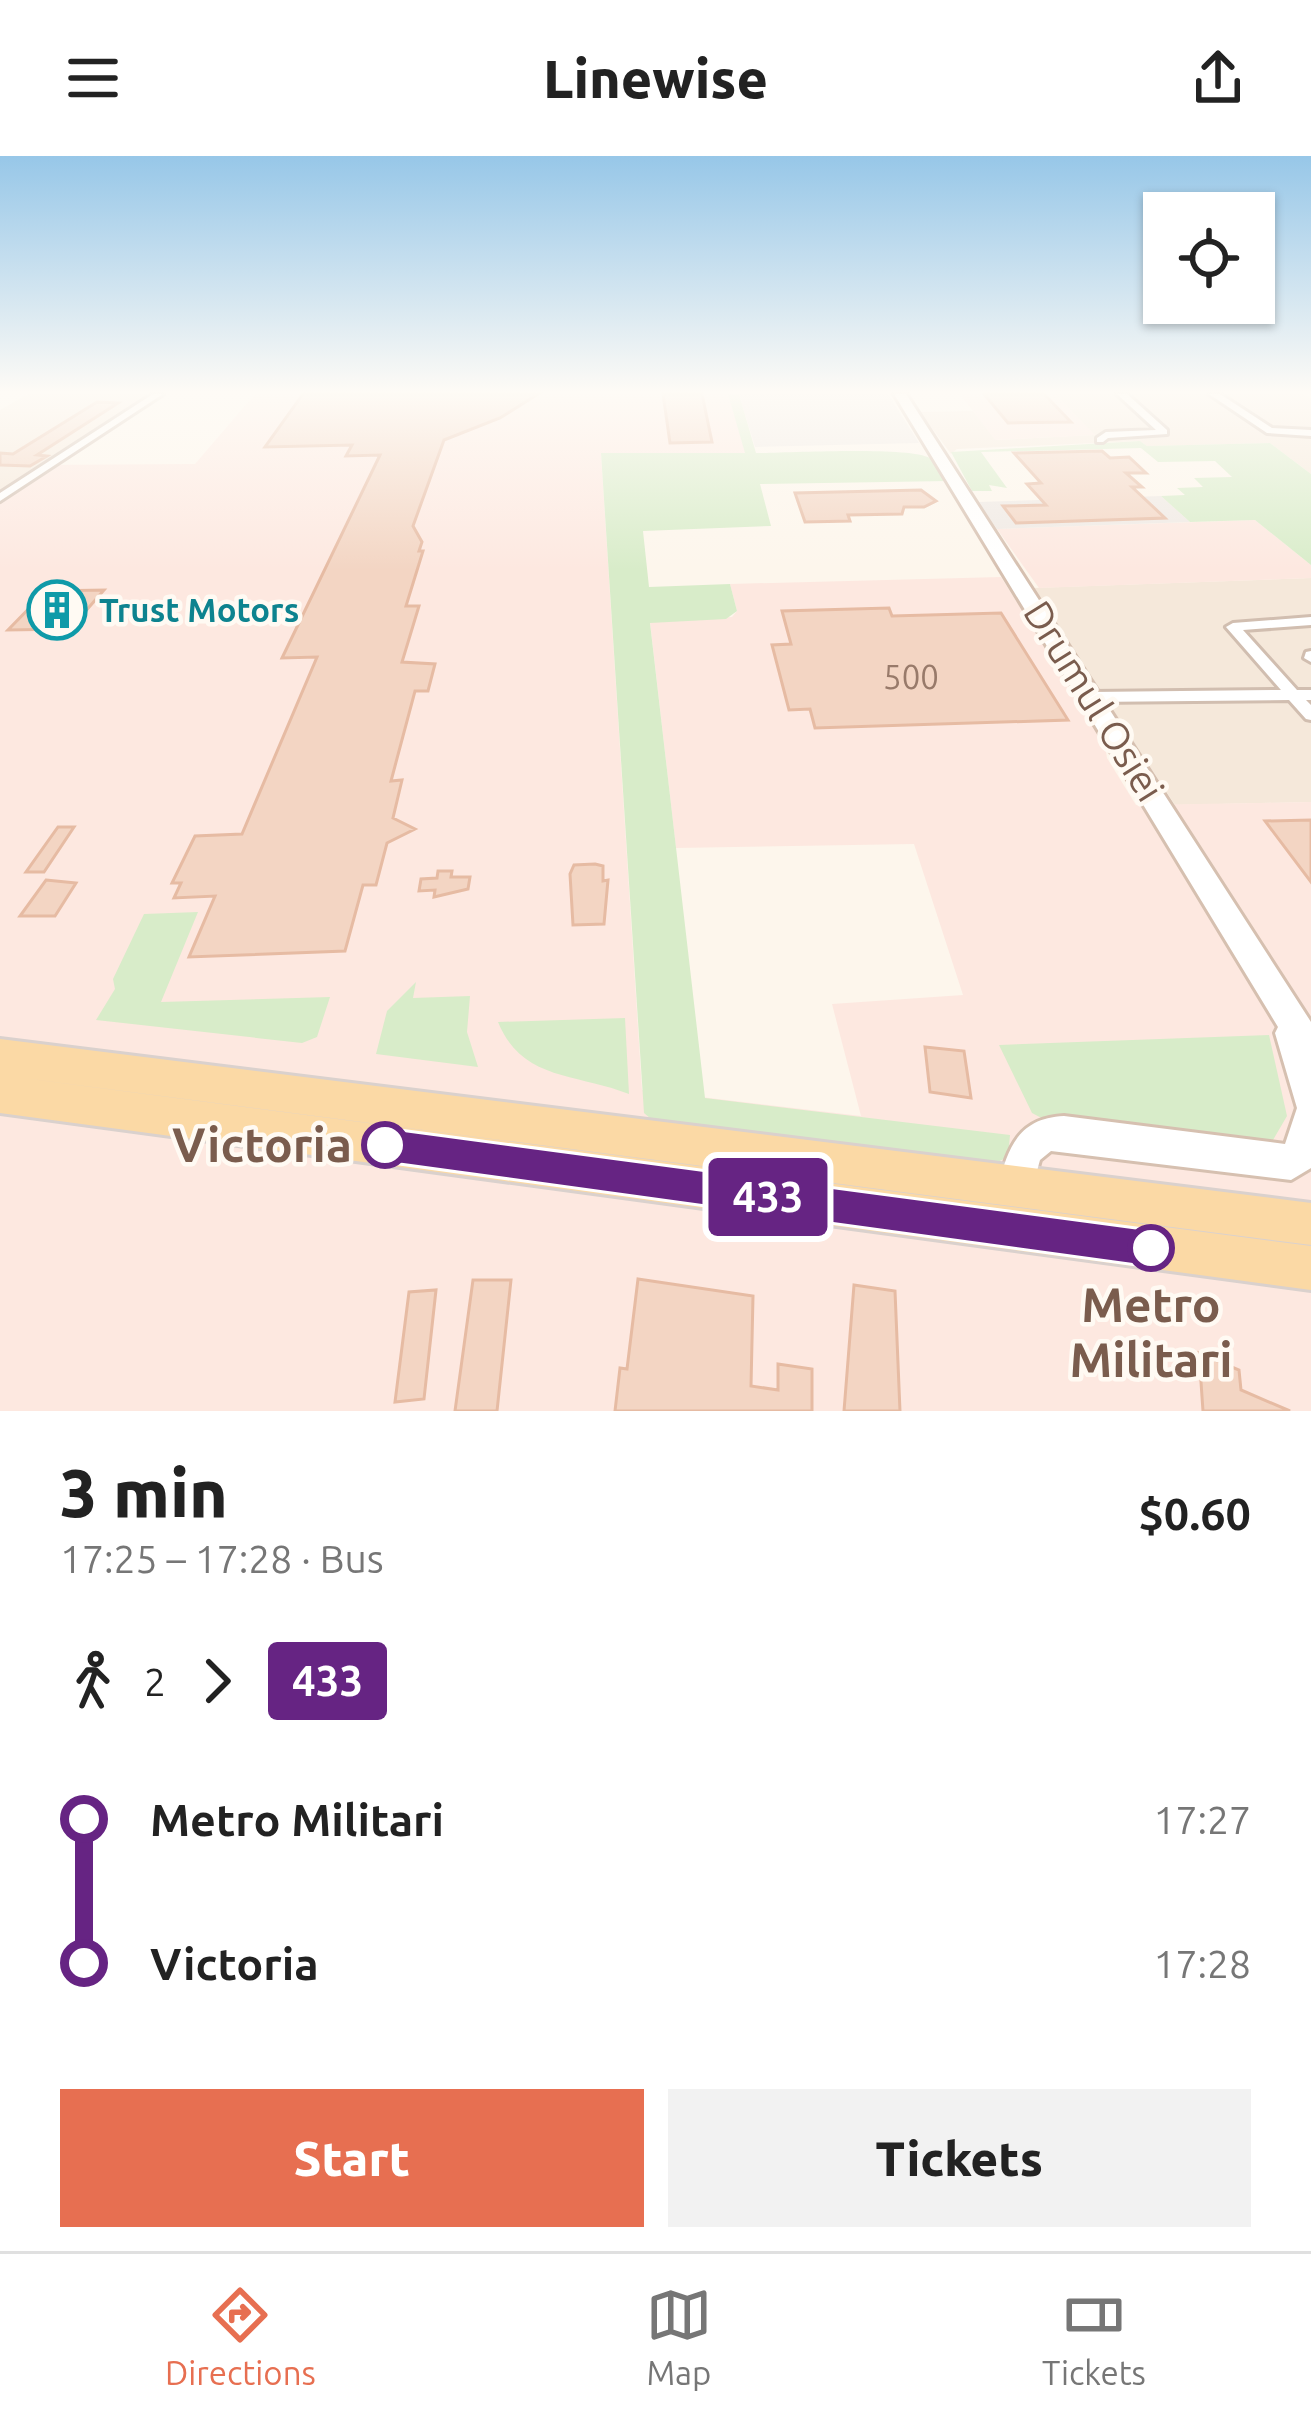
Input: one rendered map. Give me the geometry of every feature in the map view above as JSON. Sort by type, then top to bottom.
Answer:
[{"type":"main road","points":[[0,1057],[339,1120],[1311,1268]]},
{"type":"main road","points":[[0,1094],[339,1120],[1016,1187],[1311,1224]]},
{"type":"street","points":[[0,498],[69,453]]},
{"type":"street","name":"Drumul Osiei","points":[[937,453],[1311,1051]]},
{"type":"street","points":[[1311,621],[1233,627],[1302,695],[1311,715]]},
{"type":"street","points":[[1091,697],[1302,695]]},
{"type":"street","name":"Drumul Osiei","points":[[1287,1007],[1311,1100]]},
{"type":"street","points":[[1016,1187],[1026,1147],[1040,1135],[1064,1133],[1291,1162],[1304,1150],[1311,1116]]},
{"type":"shaded area","points":[[0,453],[61,453],[0,493]]},
{"type":"shaded area","points":[[205,453],[746,453],[601,454],[642,1090],[861,1116],[832,1004],[963,995],[914,844],[676,848],[650,622],[732,617],[737,611],[730,584],[1001,577],[1104,740],[1107,758],[1136,805],[1311,802],[1311,1411],[0,1411],[0,493],[43,465],[195,464]]},
{"type":"shaded area","points":[[1283,453],[1311,453],[1311,474]]},
{"type":"shaded area","points":[[1161,496],[1190,522],[997,529],[978,502]]},
{"type":"shaded area","points":[[1255,520],[1311,565],[1311,578],[1039,588],[997,529]]},
{"type":"shaded area","points":[[1311,578],[1311,802],[1175,805],[1033,588]]},
{"type":"green space","points":[[601,453],[917,454],[933,460],[948,481],[760,484],[771,526],[643,531],[649,587],[730,584],[737,611],[726,619],[650,623],[705,1098],[1010,1135],[1008,1157],[989,1166],[657,1124],[644,1113]]},
{"type":"green space","points":[[951,453],[981,453],[1007,488],[989,485],[992,491],[972,491]]},
{"type":"green space","points":[[1147,453],[1283,453],[1311,474],[1311,565],[1255,520],[1190,522],[1161,496],[1185,495],[1177,488],[1203,487],[1194,478],[1232,477],[1215,461],[1158,462]]},
{"type":"green space","points":[[198,912],[161,1002],[330,997],[317,1037],[302,1043],[96,1020],[115,989],[113,979],[144,914]]},
{"type":"green space","points":[[416,982],[413,998],[470,996],[467,1032],[478,1067],[376,1054],[387,1011]]},
{"type":"green space","points":[[625,1018],[629,1094],[536,1065],[508,1041],[498,1022]]},
{"type":"green space","points":[[1269,1035],[1287,1116],[1273,1149],[1053,1124],[1032,1113],[999,1045]]},
{"type":"building","points":[[0,453],[47,456],[30,466],[0,465]]},
{"type":"building","points":[[439,453],[413,526],[422,542],[419,551],[423,551],[406,606],[419,606],[402,662],[435,664],[428,691],[415,691],[391,781],[402,780],[393,818],[415,829],[387,843],[376,885],[363,885],[345,951],[189,957],[215,896],[174,898],[181,883],[172,883],[195,836],[242,834],[317,657],[282,658],[380,455],[346,456]]},
{"type":"building","points":[[1014,453],[1129,457],[1146,473],[1126,473],[1142,487],[1132,487],[1165,518],[1016,523],[1003,506],[1046,505],[1027,484],[1041,483]]},
{"type":"building","points":[[921,490],[936,501],[924,507],[904,507],[902,514],[848,515],[850,521],[805,522],[795,493]]},
{"type":"building","name":"Trust Motors","points":[[104,590],[70,629],[8,630],[46,591]]},
{"type":"building","points":[[889,608],[892,616],[1001,613],[1068,720],[815,728],[810,709],[789,710],[772,645],[791,644],[782,611]]},
{"type":"building","points":[[1311,820],[1311,882],[1265,821]]},
{"type":"building","points":[[58,827],[74,827],[44,872],[26,872]]},
{"type":"building","points":[[574,865],[603,866],[603,881],[608,880],[604,924],[573,925],[570,874]]},
{"type":"building","points":[[438,871],[470,877],[468,889],[434,897],[435,890],[419,891],[421,879],[437,878]]},
{"type":"building","points":[[46,880],[76,883],[55,916],[20,916]]},
{"type":"building","points":[[925,1047],[964,1051],[971,1098],[930,1092]]},
{"type":"building","points":[[638,1279],[753,1296],[751,1386],[778,1390],[778,1364],[812,1369],[812,1411],[615,1411],[620,1368],[627,1369]]},
{"type":"building","points":[[473,1280],[511,1280],[497,1411],[455,1411]]},
{"type":"building","points":[[854,1285],[895,1291],[900,1411],[844,1411]]},
{"type":"building","points":[[436,1290],[424,1399],[395,1402],[409,1292]]},
{"type":"building","points":[[1199,1353],[1239,1370],[1241,1390],[1290,1411],[1203,1411]]},
{"type":"bus line","name":"433","points":[[385,1145],[1151,1248]]},
{"type":"place","name":"Trust Motors","points":[[57,610]]},
{"type":"place","name":"Victoria","points":[[385,1145]]},
{"type":"place","name":"Metro Militari","points":[[1151,1248]]}]
